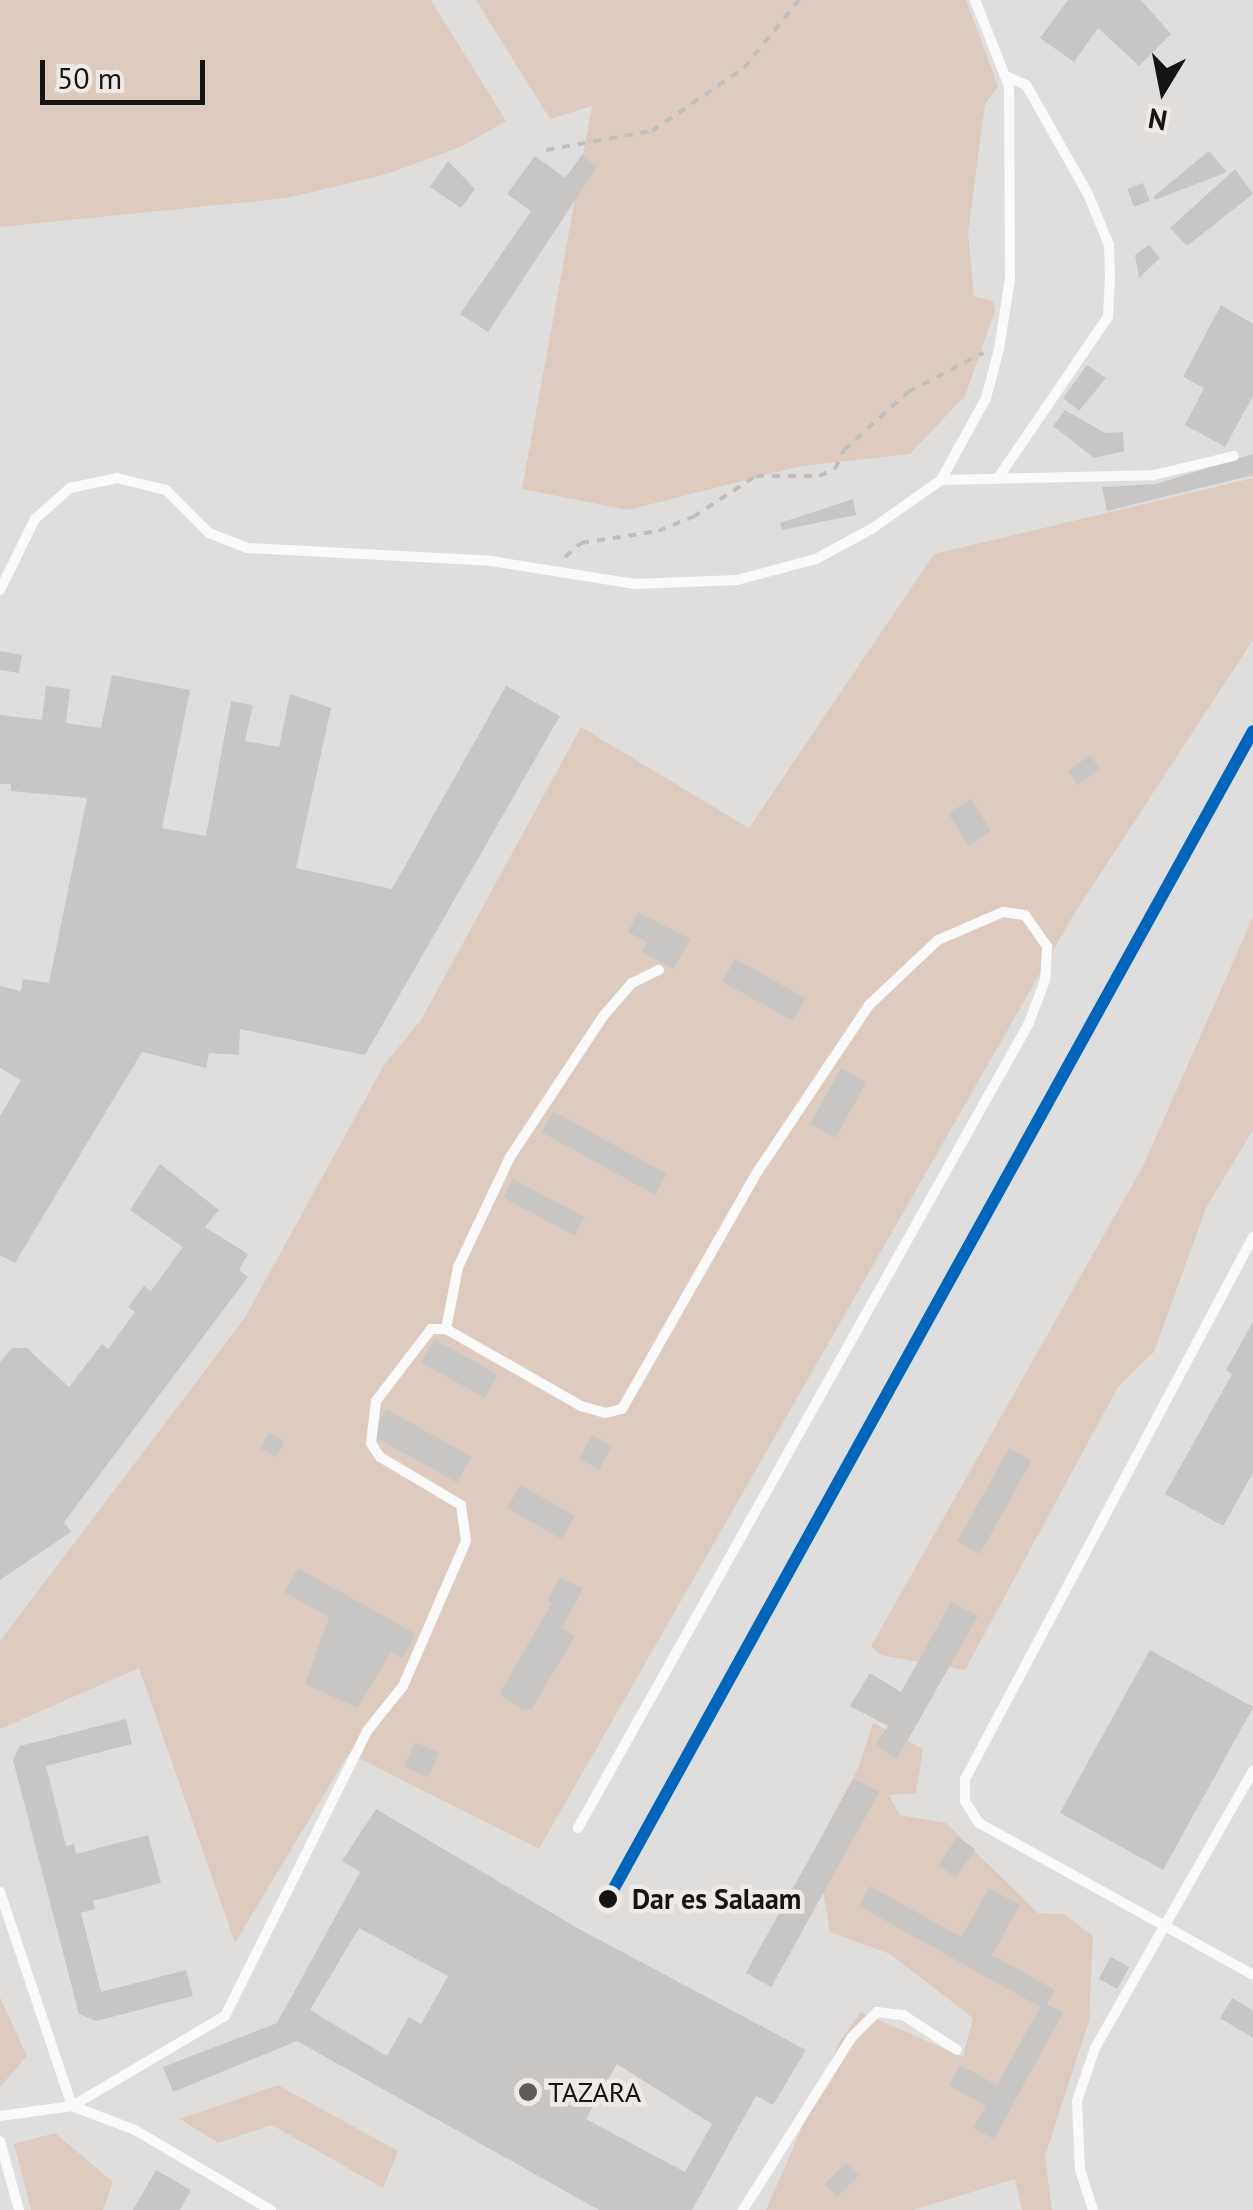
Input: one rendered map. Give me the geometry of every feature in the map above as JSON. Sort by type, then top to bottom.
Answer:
[{"type":"lane","points":[[0,590],[35,519],[70,488],[117,478],[166,490],[210,533],[246,548],[491,560],[634,584],[737,580],[816,559],[941,480],[986,398],[999,349],[1010,279],[1012,174],[1004,75],[976,0]]},
{"type":"lane","points":[[998,478],[1108,317],[1110,276],[1109,244],[1088,194],[1026,86],[1004,75]]},
{"type":"lane","points":[[941,480],[1154,475],[1234,456]]},
{"type":"lane","points":[[0,2116],[72,2106],[225,2016],[367,1731],[403,1686],[466,1541],[461,1505],[380,1457],[369,1422],[376,1401],[431,1329],[446,1329],[581,1406],[605,1414],[622,1409],[758,1171],[869,1005],[900,969],[974,920],[1014,914],[1042,931],[1045,980],[1029,1023],[578,1828]]},
{"type":"lane","points":[[446,1329],[458,1267],[510,1157],[604,1015],[632,983],[660,970]]},
{"type":"lane","points":[[1253,1236],[965,1779],[965,1800],[979,1823],[1253,1974]]},
{"type":"lane","points":[[1093,2210],[1080,2170],[1077,2101],[1096,2048],[1168,1928],[1253,1771]]},
{"type":"lane","points":[[0,1892],[72,2106]]},
{"type":"lane","points":[[743,2210],[852,2036],[877,2012],[903,2015],[957,2050]]},
{"type":"lane","points":[[72,2106],[135,2130],[271,2210]]},
{"type":"lane","points":[[0,2141],[20,2210]]},
{"type":"path","points":[[546,150],[652,132],[744,68],[799,0]]},
{"type":"path","points":[[550,570],[580,543],[658,531],[756,476],[819,476],[835,469],[868,425],[908,392],[961,360],[999,349]]},
{"type":"shaded area","points":[[0,0],[431,0],[506,121],[463,146],[387,174],[287,198],[0,227]]},
{"type":"shaded area","points":[[476,0],[966,0],[998,86],[985,104],[968,233],[974,296],[993,301],[995,311],[965,396],[910,454],[801,466],[628,510],[522,489],[592,106],[550,119]]},
{"type":"shaded area","points":[[1253,478],[1253,640],[1074,914],[539,1849],[349,1753],[235,1943],[139,1668],[0,1729],[0,1641],[244,1319],[384,1065],[421,1020],[581,727],[749,828],[934,554]]},
{"type":"shaded area","points":[[1253,917],[1253,1130],[1206,1208],[1154,1352],[1118,1387],[965,1670],[881,1655],[871,1646],[1143,1166]]},
{"type":"shaded area","points":[[873,1723],[923,1749],[916,1793],[889,1795],[900,1815],[946,1823],[1038,1913],[1064,1914],[1093,1936],[1089,2021],[1045,2156],[1052,2210],[1022,2210],[1015,2179],[913,2210],[766,2210],[840,2041],[861,2012],[963,2057],[973,2018],[890,1954],[830,1932],[816,1848],[859,1766]]},
{"type":"shaded area","points":[[0,1997],[27,2056],[0,2087]]},
{"type":"shaded area","points":[[278,2085],[398,2151],[383,2188],[272,2125],[218,2143],[180,2119]]},
{"type":"shaded area","points":[[55,2133],[113,2182],[103,2210],[31,2210],[14,2144]]},
{"type":"building","points":[[1068,0],[1141,0],[1171,34],[1139,66],[1098,28],[1074,62],[1040,38]]},
{"type":"building","points":[[1209,151],[1227,172],[1155,200],[1153,197]]},
{"type":"building","points":[[582,155],[597,167],[488,332],[460,314],[531,211],[507,194],[535,156],[565,178]]},
{"type":"building","points":[[448,161],[475,189],[461,208],[430,187]]},
{"type":"building","points":[[1235,169],[1253,194],[1187,246],[1170,228]]},
{"type":"building","points":[[1143,183],[1150,201],[1134,207],[1127,189]]},
{"type":"building","points":[[1149,245],[1160,258],[1139,278],[1135,255]]},
{"type":"building","points":[[1221,305],[1253,324],[1253,396],[1225,447],[1185,425],[1204,388],[1183,377]]},
{"type":"building","points":[[1087,365],[1106,378],[1079,411],[1063,398]]},
{"type":"building","points":[[1065,410],[1105,433],[1123,432],[1124,451],[1094,458],[1053,426]]},
{"type":"building","points":[[1253,454],[1253,475],[1107,511],[1102,487],[1156,484]]},
{"type":"building","points":[[853,499],[856,515],[782,530],[780,523]]},
{"type":"building","points":[[0,651],[22,655],[19,673],[0,670]]},
{"type":"building","points":[[112,675],[190,690],[162,828],[206,836],[231,701],[253,705],[245,741],[279,747],[290,694],[331,708],[296,868],[392,889],[506,686],[560,716],[365,1055],[240,1029],[239,1055],[209,1053],[206,1068],[142,1052],[15,1263],[0,1255],[0,1116],[21,1080],[0,1068],[0,986],[21,991],[23,979],[49,983],[87,798],[11,791],[11,784],[0,784],[0,715],[42,720],[46,686],[70,689],[66,723],[101,728]]},
{"type":"building","points":[[1090,755],[1100,769],[1078,785],[1068,771]]},
{"type":"building","points":[[971,799],[991,831],[968,846],[948,813]]},
{"type":"building","points":[[638,912],[690,939],[674,969],[642,952],[647,942],[628,932]]},
{"type":"building","points":[[735,959],[806,998],[793,1021],[722,982]]},
{"type":"building","points":[[841,1068],[866,1082],[835,1138],[810,1124]]},
{"type":"building","points":[[553,1111],[667,1174],[655,1195],[541,1132]]},
{"type":"building","points":[[160,1164],[219,1210],[205,1227],[248,1254],[239,1270],[248,1277],[64,1522],[71,1532],[0,1580],[0,1362],[12,1348],[27,1348],[69,1387],[102,1344],[108,1349],[135,1312],[128,1307],[144,1286],[151,1291],[183,1247],[130,1210]]},
{"type":"building","points":[[513,1179],[585,1217],[575,1236],[503,1198]]},
{"type":"building","points":[[1253,1322],[1253,1473],[1223,1526],[1165,1494],[1232,1374],[1226,1370]]},
{"type":"building","points":[[434,1339],[498,1374],[485,1398],[421,1363]]},
{"type":"building","points":[[386,1409],[472,1457],[457,1483],[371,1435]]},
{"type":"building","points":[[269,1433],[285,1442],[276,1457],[260,1449]]},
{"type":"building","points":[[592,1435],[612,1446],[599,1470],[579,1459]]},
{"type":"building","points":[[1009,1448],[1032,1461],[980,1554],[957,1542]]},
{"type":"building","points":[[520,1485],[575,1516],[562,1539],[507,1509]]},
{"type":"building","points":[[298,1568],[416,1634],[402,1658],[391,1652],[358,1708],[305,1684],[329,1617],[284,1592]]},
{"type":"building","points":[[560,1577],[583,1589],[562,1628],[575,1636],[532,1709],[523,1710],[499,1694],[552,1603],[547,1601]]},
{"type":"building","points":[[951,1602],[978,1616],[897,1759],[875,1745],[888,1726],[850,1706],[870,1673],[901,1692]]},
{"type":"building","points":[[1150,1650],[1253,1707],[1163,1870],[1060,1813]]},
{"type":"building","points":[[126,1719],[132,1744],[46,1766],[66,1846],[74,1844],[76,1854],[148,1835],[161,1883],[93,1901],[95,1909],[81,1913],[101,1992],[186,1970],[193,1996],[96,2021],[79,2014],[13,1760],[20,1746]]},
{"type":"building","points":[[415,1742],[439,1752],[428,1777],[404,1767]]},
{"type":"building","points":[[854,1778],[879,1792],[771,1987],[746,1973]]},
{"type":"building","points":[[376,1809],[579,1929],[806,2050],[773,2105],[756,2096],[692,2210],[599,2210],[297,2041],[173,2092],[163,2067],[277,2023],[360,1872],[342,1861]],"holes":[[[359,1928],[448,1976],[421,2024],[409,2017],[387,2056],[310,2010]],[[617,2064],[712,2124],[685,2172],[586,2119]]]},
{"type":"building","points":[[957,1837],[975,1849],[956,1877],[938,1865]]},
{"type":"building","points":[[870,1886],[961,1937],[989,1888],[1020,1905],[992,1955],[1055,1990],[1047,2004],[1063,2013],[994,2139],[973,2128],[986,2106],[949,2086],[960,2065],[997,2085],[1040,2007],[859,1906]]},
{"type":"building","points":[[1111,1957],[1129,1967],[1117,1989],[1099,1979]]},
{"type":"building","points":[[1232,1998],[1253,2010],[1253,2038],[1220,2018]]},
{"type":"building","points":[[846,2163],[859,2176],[838,2197],[825,2184]]},
{"type":"building","points":[[156,2170],[191,2190],[180,2210],[133,2210]]},
{"type":"transit line","points":[[608,1899],[1253,731]]},
{"type":"place","name":"Dar es Salaam","points":[[608,1899]]},
{"type":"place","name":"TAZARA","points":[[528,2092]]}]
